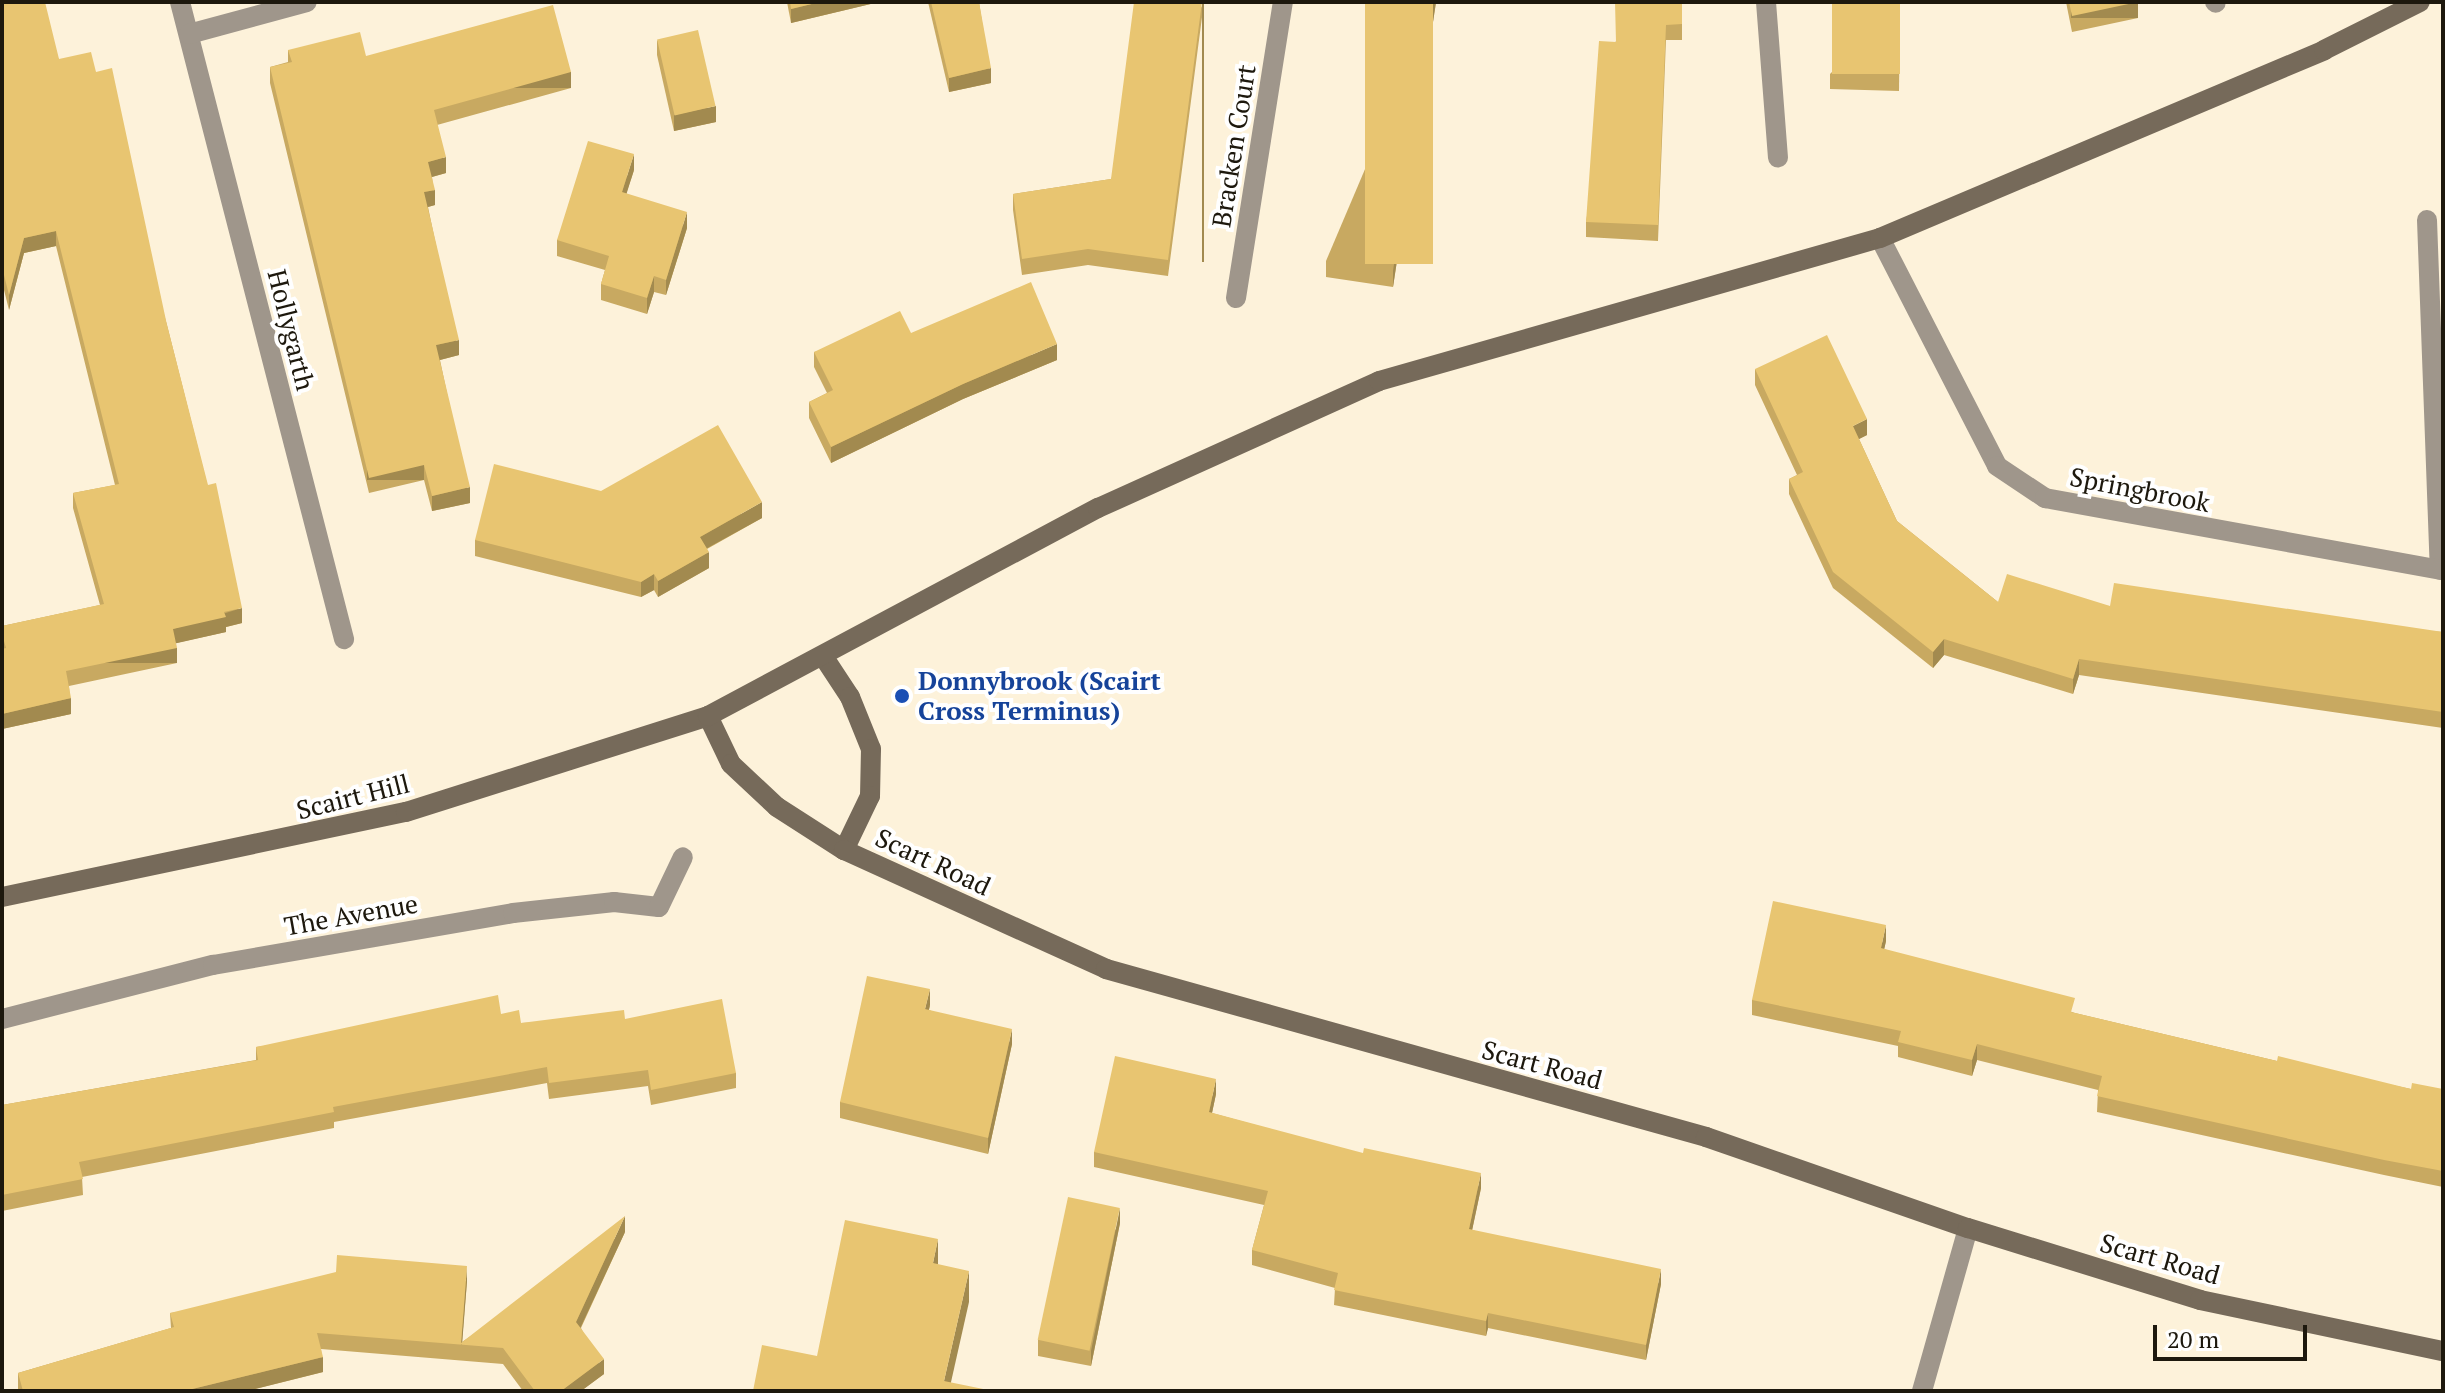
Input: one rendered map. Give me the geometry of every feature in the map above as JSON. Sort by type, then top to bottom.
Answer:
[{"type":"street","name":"Hollygarth","points":[[180,2],[344,639]]},
{"type":"street","points":[[189,34],[307,2]]},
{"type":"street","name":"Bracken Court","points":[[1236,298],[1283,2]]},
{"type":"street","points":[[1766,2],[1778,158]]},
{"type":"street","name":"Scairt Hill","points":[[2,897],[406,812],[708,716],[1098,508],[1379,381],[1880,238],[2324,50],[2420,2]]},
{"type":"street","name":"Springbrook","points":[[1880,238],[1997,466],[2045,498],[2442,570],[2427,220]]},
{"type":"street","name":"Scart Road","points":[[823,656],[850,697],[871,749],[870,796],[859,829],[844,850],[1106,969],[1706,1137],[1968,1228],[2200,1300],[2443,1351]]},
{"type":"street","points":[[708,716],[731,764],[777,807],[844,850]]},
{"type":"street","name":"The Avenue","points":[[2,1019],[213,965],[513,913],[614,902],[659,907],[683,857]]},
{"type":"street","points":[[1922,1391],[1968,1228]]},
{"type":"building","points":[[2,2],[45,2],[59,59],[91,52],[96,72],[112,68],[167,325],[208,485],[216,483],[242,608],[224,612],[226,617],[173,629],[177,648],[66,671],[71,698],[2,714],[2,649],[6,648],[2,626],[104,604],[73,493],[119,484],[56,231],[24,238],[9,295],[2,267]]},
{"type":"building","points":[[790,2],[820,2],[791,9]]},
{"type":"building","points":[[931,2],[979,2],[991,68],[949,78]]},
{"type":"building","points":[[1134,2],[1202,2],[1168,260],[1088,249],[1022,259],[1013,194],[1111,179]]},
{"type":"building","points":[[1365,2],[1433,2],[1433,264],[1365,264]]},
{"type":"building","points":[[1615,2],[1682,2],[1682,24],[1666,25],[1658,225],[1586,222],[1599,41],[1616,42]]},
{"type":"building","points":[[1832,2],[1900,2],[1900,74],[1832,74]]},
{"type":"building","points":[[2069,2],[2138,2],[2072,16]]},
{"type":"building","points":[[553,5],[571,72],[434,110],[446,157],[428,162],[435,190],[424,192],[459,340],[436,345],[470,487],[432,496],[424,465],[369,478],[270,67],[292,62],[288,50],[360,32],[366,56]]},
{"type":"building","points":[[698,30],[716,106],[675,115],[657,39]]},
{"type":"building","points":[[588,141],[634,154],[622,192],[687,212],[666,280],[654,276],[647,298],[601,284],[609,256],[557,240]]},
{"type":"building","points":[[1031,282],[1057,344],[963,384],[831,447],[809,402],[833,390],[814,352],[900,311],[911,333]]},
{"type":"building","points":[[1827,335],[1867,419],[1853,426],[1897,521],[1998,602],[2007,574],[2110,606],[2114,583],[2443,632],[2443,712],[2079,659],[2073,679],[1944,639],[1933,652],[1833,572],[1789,479],[1803,472],[1755,369]]},
{"type":"building","points":[[718,425],[762,502],[700,537],[709,552],[658,581],[654,574],[641,582],[475,540],[494,464],[601,491]]},
{"type":"building","points":[[1773,901],[1886,925],[1881,948],[2075,998],[2071,1012],[2277,1061],[2278,1056],[2411,1089],[2412,1083],[2443,1089],[2443,1171],[2097,1096],[2102,1076],[1977,1044],[1972,1060],[1898,1042],[1901,1031],[1752,1000]]},
{"type":"building","points":[[867,976],[930,989],[925,1009],[1012,1029],[988,1138],[840,1102]]},
{"type":"building","points":[[498,995],[501,1014],[519,1010],[521,1023],[624,1010],[625,1019],[722,999],[736,1073],[651,1090],[648,1070],[549,1083],[547,1067],[333,1107],[334,1112],[79,1162],[83,1179],[2,1195],[2,1105],[258,1060],[256,1047]]},
{"type":"building","points":[[1115,1056],[1216,1079],[1209,1112],[1363,1153],[1364,1148],[1481,1173],[1469,1229],[1661,1269],[1646,1345],[1488,1313],[1486,1321],[1334,1290],[1338,1273],[1252,1250],[1268,1191],[1094,1152]]},
{"type":"building","points":[[1068,1197],[1120,1208],[1089,1351],[1038,1340]]},
{"type":"building","points":[[625,1216],[576,1322],[604,1359],[561,1391],[535,1391],[503,1348],[317,1333],[323,1357],[184,1391],[23,1391],[18,1373],[174,1327],[170,1313],[336,1272],[337,1255],[467,1266],[461,1343]]},
{"type":"building","points":[[845,1220],[938,1239],[933,1263],[969,1271],[944,1381],[993,1391],[753,1391],[762,1345],[817,1356]]},
{"type":"place","name":"Donnybrook (Scairt Cross Terminus)","points":[[902,696]]}]
